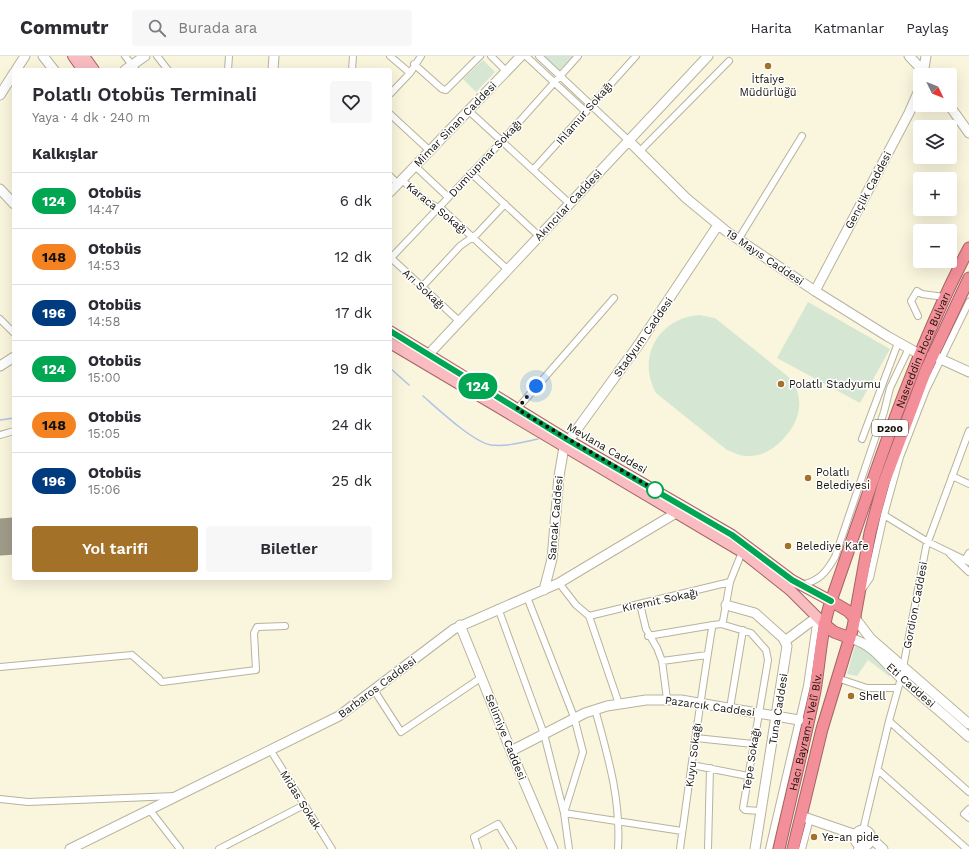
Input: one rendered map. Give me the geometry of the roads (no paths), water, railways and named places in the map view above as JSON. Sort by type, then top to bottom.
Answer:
[{"type":"highway","name":"Nasreddin Hoca Bulvarı","points":[[823,618],[831,601],[872,462],[944,297],[969,248]]},
{"type":"highway","name":"Nasreddin Hoca Bulvarı","points":[[854,622],[870,533],[883,485],[902,430],[937,356],[969,278]]},
{"type":"highway","points":[[831,601],[848,611],[854,622]]},
{"type":"highway","points":[[823,618],[834,632],[850,638]]},
{"type":"highway","name":"Hacı Bayram-ı Velî Blv.","points":[[779,849],[803,746],[823,618]]},
{"type":"highway","name":"Hacı Bayram-ı Velî Blv.","points":[[793,849],[805,817],[822,729],[854,622]]},
{"type":"main road","points":[[73,56],[82,68]]},
{"type":"main road","points":[[84,56],[93,68]]},
{"type":"main road","name":"Mevlana Caddesi","points":[[392,332],[517,409],[566,443],[676,513],[742,552],[823,618]]},
{"type":"main road","name":"Mevlana Caddesi","points":[[392,344],[732,535],[801,585],[831,601]]},
{"type":"street","points":[[17,68],[26,56]]},
{"type":"street","points":[[43,56],[52,68]]},
{"type":"street","points":[[125,56],[131,68],[145,56]]},
{"type":"street","points":[[157,56],[166,68]]},
{"type":"street","points":[[228,68],[229,56]]},
{"type":"street","points":[[273,68],[274,56]]},
{"type":"street","points":[[352,68],[353,56]]},
{"type":"street","points":[[390,56],[410,73]]},
{"type":"street","points":[[392,92],[410,73],[414,64],[421,56]]},
{"type":"street","points":[[414,64],[442,89],[446,90],[480,56]]},
{"type":"street","points":[[491,56],[506,71]]},
{"type":"street","name":"Mimar Sinan Caddesi","points":[[392,190],[521,56]]},
{"type":"street","points":[[526,56],[586,112]]},
{"type":"street","points":[[539,56],[628,140]]},
{"type":"street","name":"Dumlupınar Sokağı","points":[[392,256],[502,141],[578,56]]},
{"type":"street","name":"Ihlamur Sokağı","points":[[533,170],[586,112],[591,104],[636,56]]},
{"type":"street","points":[[695,56],[700,64]]},
{"type":"street","name":"Akıncılar Caddesi","points":[[428,355],[708,56]]},
{"type":"street","points":[[909,56],[919,68]]},
{"type":"street","points":[[925,68],[926,56]]},
{"type":"street","points":[[640,151],[729,62]]},
{"type":"street","points":[[0,95],[12,77]]},
{"type":"street","name":"Gençlik Caddesi","points":[[815,291],[913,103]]},
{"type":"street","points":[[469,111],[569,203]]},
{"type":"street","points":[[954,112],[969,133]]},
{"type":"street","points":[[392,116],[430,151]]},
{"type":"street","points":[[738,240],[802,136]]},
{"type":"street","name":"19 Mayıs Caddesi","points":[[628,140],[686,198],[738,240],[815,291],[898,343],[919,354]]},
{"type":"street","points":[[415,166],[448,197]]},
{"type":"street","points":[[471,173],[539,236]]},
{"type":"street","name":"Karaca Sokağı","points":[[392,177],[427,202],[439,208],[507,269]]},
{"type":"street","points":[[0,189],[12,202]]},
{"type":"street","points":[[422,287],[460,246],[472,237],[505,204]]},
{"type":"street","name":"Stadyum Caddesi","points":[[566,443],[639,344],[718,225]]},
{"type":"street","name":"Arı Sokağı","points":[[392,260],[459,321]]},
{"type":"street","points":[[918,316],[911,301],[917,291],[922,294],[944,297]]},
{"type":"street","points":[[517,409],[614,298]]},
{"type":"street","points":[[858,593],[868,583],[870,578],[884,515],[900,457],[926,390],[937,356],[969,302]]},
{"type":"street","points":[[0,319],[12,331]]},
{"type":"street","points":[[862,439],[898,343]]},
{"type":"street","points":[[801,585],[817,580],[824,575],[835,557],[872,462],[890,388],[908,348]]},
{"type":"street","points":[[937,356],[969,372]]},
{"type":"street","points":[[0,366],[12,358]]},
{"type":"street","name":"Gordion Caddesi","points":[[860,832],[878,770],[888,721],[901,678],[928,542],[969,431]]},
{"type":"street","points":[[0,435],[12,432]]},
{"type":"street","name":"Sancak Caddesi","points":[[544,590],[552,559],[559,476],[566,443]]},
{"type":"street","points":[[952,476],[969,484]]},
{"type":"street","name":"Barbaros Caddesi","points":[[70,849],[149,809],[271,751],[338,716],[460,625],[559,583],[676,513]]},
{"type":"street","points":[[884,515],[928,542],[967,561],[969,553]]},
{"type":"street","points":[[945,550],[969,572]]},
{"type":"street","points":[[648,636],[721,624],[723,621],[730,582],[742,552]]},
{"type":"street","name":"Kiremit Sokağı","points":[[589,616],[730,582]]},
{"type":"street","points":[[559,583],[576,605],[589,616],[619,704]]},
{"type":"street","points":[[527,597],[574,717],[583,752],[564,813]]},
{"type":"street","points":[[640,604],[648,636],[657,648],[662,661],[667,699]]},
{"type":"street","points":[[726,605],[755,612],[785,641],[823,618]]},
{"type":"street","points":[[498,608],[544,734],[564,813],[569,849]]},
{"type":"street","name":"Eti Caddesi","points":[[854,622],[871,639],[969,724]]},
{"type":"street","name":"Tepe Sokağı","points":[[721,624],[743,630],[753,636],[767,654],[743,808],[745,810],[761,811]]},
{"type":"street","name":"Selimiye Caddesi","points":[[460,625],[511,751],[553,849]]},
{"type":"street","name":"Kuyu Sokağı","points":[[680,849],[696,738],[699,703],[713,625]]},
{"type":"street","points":[[132,655],[162,682],[256,670],[254,633],[257,627],[285,626]]},
{"type":"street","points":[[730,708],[743,630]]},
{"type":"street","name":"Eti Caddesi","points":[[850,638],[869,646],[901,678],[969,737]]},
{"type":"street","name":"Tuna Caddesi","points":[[755,849],[787,651],[785,641]]},
{"type":"street","points":[[0,667],[132,655],[158,678]]},
{"type":"street","points":[[662,661],[707,655]]},
{"type":"street","points":[[769,849],[780,814],[799,720],[814,671]]},
{"type":"street","points":[[374,690],[400,732],[482,677]]},
{"type":"street","points":[[837,678],[867,688],[898,688]]},
{"type":"street","name":"Pazarcık Caddesi","points":[[511,751],[574,717],[595,709],[619,704],[667,699],[758,712],[799,720]]},
{"type":"street","points":[[595,709],[615,784],[619,823],[618,849]]},
{"type":"street","points":[[888,721],[969,792]]},
{"type":"street","points":[[696,738],[753,744]]},
{"type":"street","name":"Midas Sokak","points":[[271,751],[332,849]]},
{"type":"street","points":[[692,765],[748,776]]},
{"type":"street","points":[[708,849],[710,768]]},
{"type":"street","points":[[878,770],[967,849]]},
{"type":"street","points":[[0,799],[28,802],[179,795]]},
{"type":"street","points":[[219,849],[304,805]]},
{"type":"street","points":[[149,809],[180,849]]},
{"type":"street","points":[[969,809],[964,814],[969,818]]},
{"type":"street","points":[[564,813],[682,832]]},
{"type":"street","points":[[802,849],[805,817],[870,834],[865,845]]},
{"type":"street","points":[[478,849],[474,837],[498,824],[513,849]]},
{"type":"street","points":[[860,832],[856,840],[865,845],[883,849]]},
{"type":"waterway","points":[[392,370],[409,385]]},
{"type":"waterway","points":[[423,396],[466,432],[484,443],[491,445],[503,445],[538,439]]},
{"type":"waterway","points":[[0,420],[12,418]]},
{"type":"place","name":"İtfaiye Müdürlüğü","points":[[768,66]]},
{"type":"place","name":"Polatlı Stadyumu","points":[[781,384]]},
{"type":"place","name":"Polatlı Belediyesi","points":[[808,478]]},
{"type":"place","name":"Belediye Kafe","points":[[788,546]]},
{"type":"place","name":"Shell","points":[[851,696]]},
{"type":"place","name":"Ye-an pide","points":[[814,837]]}]
